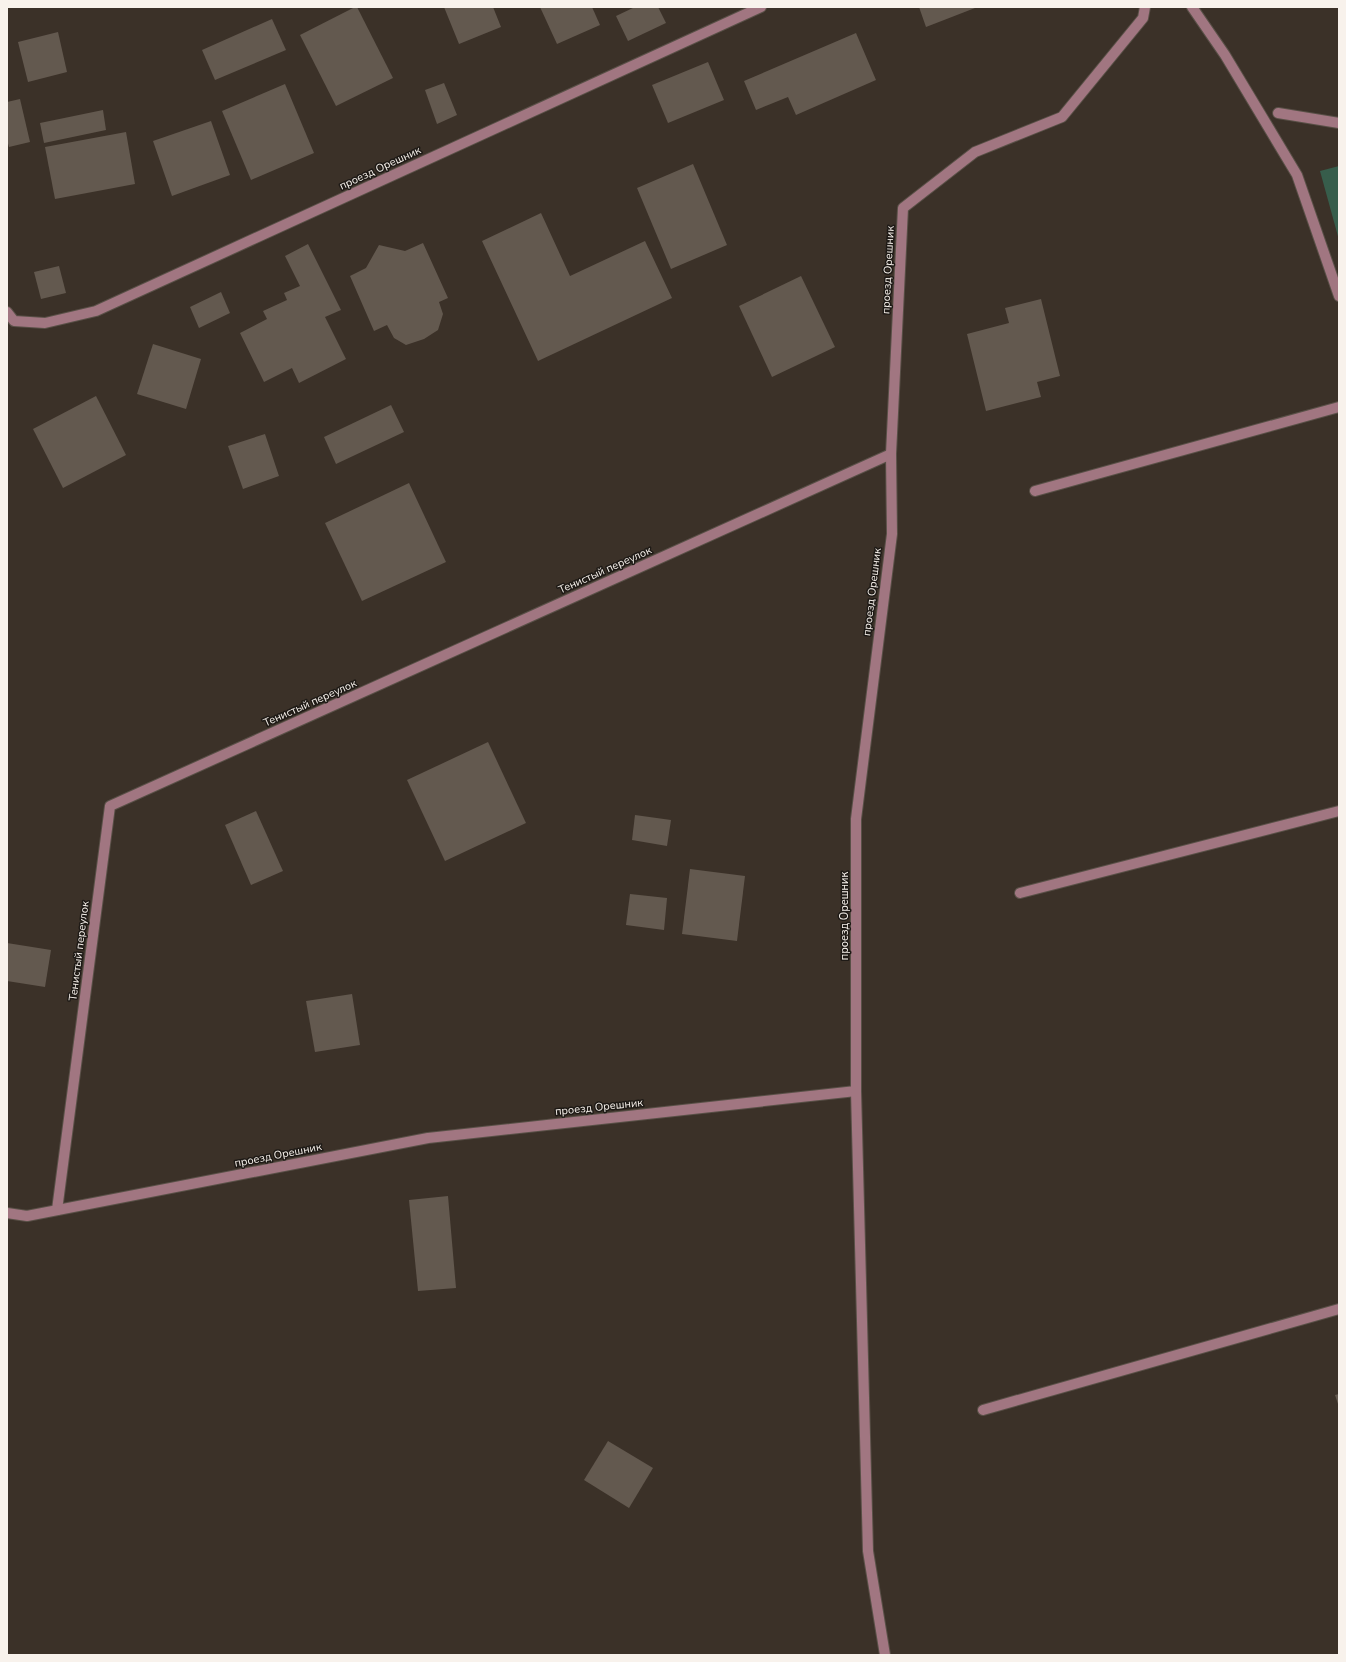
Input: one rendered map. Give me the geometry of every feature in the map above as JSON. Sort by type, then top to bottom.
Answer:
[{"type":"street","name":"проезд Орешник","points":[[7,312],[14,321],[45,322],[96,311],[761,7]]},
{"type":"street","name":"проезд Орешник","points":[[7,1213],[27,1216],[428,1138],[856,1091],[856,819],[892,534],[891,454],[903,208],[975,152],[1062,117],[1143,18],[1145,7]]},
{"type":"street","points":[[1192,7],[1225,55],[1297,175],[1339,296]]},
{"type":"street","points":[[1278,113],[1339,123]]},
{"type":"street","points":[[1035,491],[1339,407]]},
{"type":"street","name":"Тенистый переулок","points":[[57,1210],[110,806],[891,454]]},
{"type":"street","points":[[1020,893],[1339,811]]},
{"type":"street","points":[[856,1091],[868,1551],[885,1655]]},
{"type":"street","points":[[983,1410],[1339,1309]]},
{"type":"green space","points":[[1339,166],[1339,240],[1320,171]]},
{"type":"building","points":[[357,7],[393,78],[336,106],[300,35]]},
{"type":"building","points":[[444,7],[493,7],[501,27],[459,44]]},
{"type":"building","points":[[540,7],[592,7],[600,25],[557,44]]},
{"type":"building","points":[[635,7],[658,7],[666,23],[628,41],[616,16]]},
{"type":"building","points":[[919,7],[975,7],[975,8],[926,27]]},
{"type":"building","points":[[272,19],[286,50],[215,80],[202,50]]},
{"type":"building","points":[[58,32],[67,72],[28,82],[18,42]]},
{"type":"building","points":[[856,33],[876,80],[796,115],[788,97],[756,110],[744,81]]},
{"type":"building","points":[[708,62],[724,100],[668,123],[652,85]]},
{"type":"building","points":[[444,83],[457,115],[437,124],[425,90]]},
{"type":"building","points":[[285,84],[314,153],[251,180],[222,111]]},
{"type":"building","points":[[20,99],[30,142],[9,147],[7,140],[7,102]]},
{"type":"building","points":[[103,110],[106,130],[44,143],[40,123]]},
{"type":"building","points":[[211,121],[230,175],[172,196],[153,141]]},
{"type":"building","points":[[126,132],[135,184],[55,199],[45,147]]},
{"type":"building","points":[[693,164],[727,245],[671,269],[637,188]]},
{"type":"building","points":[[541,213],[570,276],[645,241],[672,298],[538,361],[482,241]]},
{"type":"building","points":[[423,243],[448,298],[439,302],[443,314],[438,330],[424,339],[406,345],[394,338],[387,325],[374,331],[350,276],[366,268],[379,245],[405,251]]},
{"type":"building","points":[[308,244],[341,310],[325,317],[346,359],[299,383],[292,368],[264,382],[240,333],[267,319],[263,311],[287,300],[284,293],[300,286],[285,256]]},
{"type":"building","points":[[59,266],[66,293],[41,299],[34,272]]},
{"type":"building","points":[[801,276],[835,347],[772,377],[739,306]]},
{"type":"building","points":[[221,292],[230,313],[199,328],[190,307]]},
{"type":"building","points":[[1041,299],[1060,376],[1037,382],[1041,397],[986,411],[967,334],[1009,323],[1005,308]]},
{"type":"building","points":[[153,344],[201,359],[186,409],[137,394]]},
{"type":"building","points":[[96,396],[126,455],[63,488],[33,429]]},
{"type":"building","points":[[391,405],[404,432],[336,464],[324,437]]},
{"type":"building","points":[[265,434],[279,476],[243,489],[228,446]]},
{"type":"building","points":[[409,483],[446,562],[362,601],[325,523]]},
{"type":"building","points":[[488,742],[526,823],[445,861],[407,780]]},
{"type":"building","points":[[256,811],[283,871],[251,885],[225,825]]},
{"type":"building","points":[[635,815],[671,820],[667,846],[632,840]]},
{"type":"building","points":[[690,869],[745,876],[737,941],[682,934]]},
{"type":"building","points":[[630,894],[667,898],[664,930],[626,925]]},
{"type":"building","points":[[7,943],[51,950],[45,987],[7,981]]},
{"type":"building","points":[[352,994],[360,1045],[315,1052],[306,1001]]},
{"type":"building","points":[[448,1196],[456,1288],[418,1291],[409,1200]]},
{"type":"building","points":[[1339,1394],[1339,1407],[1335,1395]]},
{"type":"building","points":[[608,1441],[653,1468],[629,1508],[584,1480]]}]
